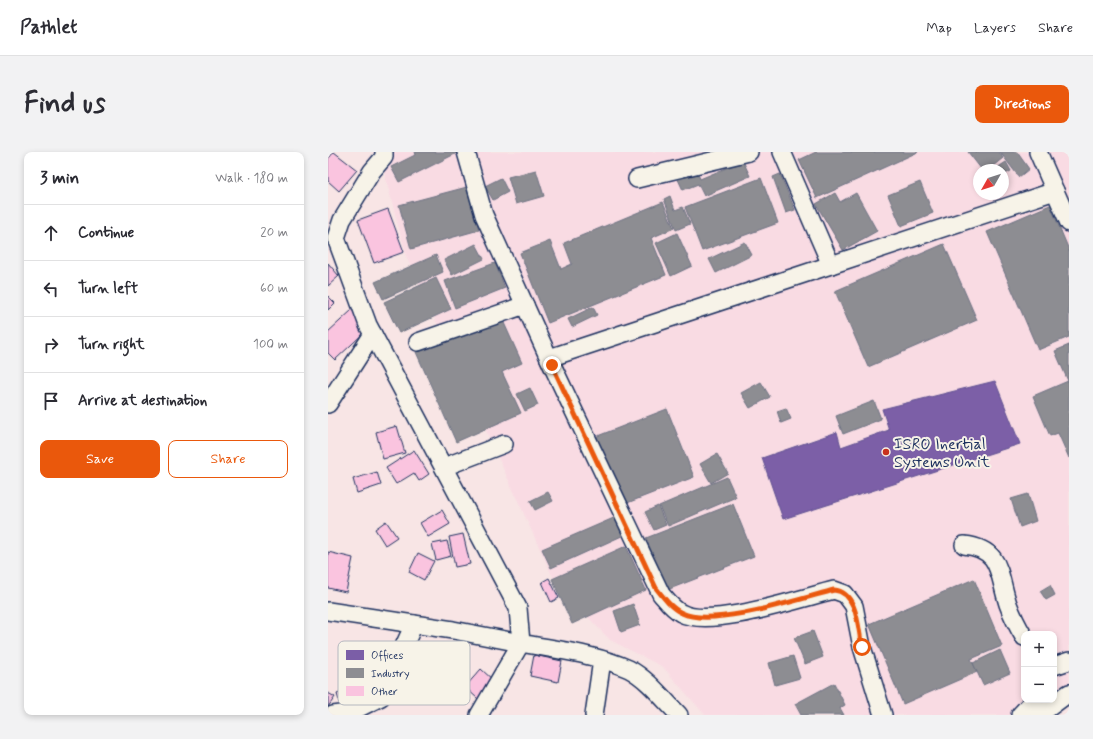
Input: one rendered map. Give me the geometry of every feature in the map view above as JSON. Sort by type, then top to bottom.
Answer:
[{"type":"street","points":[[384,152],[384,157],[372,171],[332,236],[373,334],[518,608],[521,643],[479,715]]},
{"type":"street","points":[[466,152],[484,215],[656,588],[666,600],[681,613],[709,617],[732,615],[839,590],[849,598],[854,606],[862,647],[883,715]]},
{"type":"street","points":[[637,179],[749,152]]},
{"type":"street","points":[[782,152],[831,265]]},
{"type":"street","points":[[1038,152],[1069,223]]},
{"type":"street","points":[[549,358],[1055,191]]},
{"type":"street","points":[[418,342],[525,305]]},
{"type":"street","points":[[328,404],[373,334]]},
{"type":"street","points":[[444,467],[504,444]]},
{"type":"street","points":[[964,545],[978,546],[984,550],[996,563],[1001,574],[1008,604],[1021,631]]},
{"type":"street","points":[[328,611],[414,624],[521,643],[602,660],[630,670],[647,683],[679,715]]},
{"type":"street","points":[[406,641],[414,624]]},
{"type":"street","points":[[594,715],[602,660]]},
{"type":"street","points":[[1057,665],[1069,661]]},
{"type":"street","points":[[1039,715],[1069,693]]},
{"type":"street","points":[[1020,715],[1031,703]]},
{"type":"street","points":[[333,715],[349,713],[366,705]]},
{"type":"shaded area","points":[[379,152],[1069,152],[1069,694],[1057,701],[1057,631],[1021,631],[1021,703],[1054,703],[1035,715],[705,715],[663,667],[610,640],[556,584],[406,256]]},
{"type":"building: Offices","name":"ISRO Inertial Systems Unit","points":[[995,381],[1020,444],[783,519],[762,458],[837,432],[841,447],[889,430],[882,409]]},
{"type":"building: Industry","points":[[414,152],[459,152],[399,182],[391,167],[415,155]]},
{"type":"building: Industry","points":[[816,152],[918,152],[817,198],[799,160]]},
{"type":"building: Industry","points":[[968,152],[999,152],[1003,158],[996,164],[977,164]]},
{"type":"building: Industry","points":[[1000,152],[1017,152],[1029,169],[1019,177]]},
{"type":"building: Industry","points":[[743,161],[750,176],[704,196],[698,184],[683,190],[676,175],[695,166],[700,179]]},
{"type":"building: Industry","points":[[536,170],[544,196],[516,204],[508,177]]},
{"type":"building: Industry","points":[[780,174],[795,210],[786,213],[773,177]]},
{"type":"building: Industry","points":[[501,178],[508,192],[493,200],[485,186]]},
{"type":"building: Industry","points":[[761,178],[778,223],[702,251],[685,207]]},
{"type":"building: Industry","points":[[920,182],[933,213],[901,226],[888,195]]},
{"type":"building: Industry","points":[[467,187],[479,230],[411,249],[399,205]]},
{"type":"building: Industry","points":[[835,193],[840,202],[856,193],[877,231],[843,250],[816,204]]},
{"type":"building: Industry","points":[[670,196],[675,210],[683,207],[690,224],[676,230],[664,199]]},
{"type":"building: Industry","points":[[663,202],[674,228],[651,238],[666,275],[548,323],[520,253],[550,241],[561,269],[572,264],[564,243]]},
{"type":"building: Industry","points":[[1050,205],[1069,250],[1069,337],[1038,350],[987,232]]},
{"type":"building: Industry","points":[[677,233],[692,266],[671,276],[656,243]]},
{"type":"building: Industry","points":[[745,242],[752,255],[716,273],[709,259]]},
{"type":"building: Industry","points":[[476,244],[484,259],[452,275],[444,260]]},
{"type":"building: Industry","points":[[944,244],[977,320],[868,367],[835,291]]},
{"type":"building: Industry","points":[[436,255],[443,272],[383,299],[375,282]]},
{"type":"building: Industry","points":[[495,263],[505,288],[455,308],[445,281]]},
{"type":"building: Industry","points":[[436,278],[451,309],[399,333],[384,302]]},
{"type":"building: Industry","points":[[593,307],[597,315],[572,327],[568,319]]},
{"type":"building: Industry","points":[[500,314],[522,363],[502,372],[521,413],[456,442],[416,352]]},
{"type":"building: Industry","points":[[1069,345],[1069,458],[1058,433],[1050,436],[1033,396],[1068,381],[1055,351]]},
{"type":"building: Industry","points":[[761,382],[770,397],[750,408],[741,393]]},
{"type":"building: Industry","points":[[530,388],[538,405],[525,411],[517,394]]},
{"type":"building: Industry","points":[[874,401],[881,419],[843,434],[836,416]]},
{"type":"building: Industry","points":[[786,408],[791,419],[781,423],[777,411]]},
{"type":"building: Industry","points":[[667,409],[694,477],[622,505],[595,437]]},
{"type":"building: Industry","points":[[717,454],[728,473],[711,483],[700,464]]},
{"type":"building: Industry","points":[[727,477],[736,497],[668,526],[659,506]]},
{"type":"building: Industry","points":[[548,492],[553,501],[535,510],[530,501]]},
{"type":"building: Industry","points":[[1028,494],[1036,521],[1020,527],[1011,499]]},
{"type":"building: Industry","points":[[733,504],[754,556],[667,590],[646,538]]},
{"type":"building: Industry","points":[[658,506],[666,525],[654,530],[645,512]]},
{"type":"building: Industry","points":[[616,517],[624,535],[551,568],[542,549]]},
{"type":"building: Industry","points":[[626,546],[646,590],[572,624],[552,579]]},
{"type":"building: Industry","points":[[974,579],[1002,646],[971,659],[977,672],[903,704],[869,624]]},
{"type":"building: Industry","points":[[1050,585],[1055,595],[1046,600],[1040,591]]},
{"type":"building: Industry","points":[[633,604],[640,625],[621,632],[614,611]]},
{"type":"building: Industry","points":[[813,631],[823,657],[805,664],[794,638]]},
{"type":"building: Industry","points":[[1000,650],[1010,673],[983,685],[973,663]]},
{"type":"building: Industry","points":[[793,656],[800,678],[775,685],[769,663]]},
{"type":"building: Industry","points":[[834,683],[845,705],[840,708],[844,715],[801,715],[795,704]]},
{"type":"building: Other","points":[[334,152],[357,170],[339,191],[328,181],[328,159]]},
{"type":"building: Other","points":[[388,209],[404,252],[374,263],[358,220]]},
{"type":"building: Other","points":[[328,263],[339,276],[328,286]]},
{"type":"building: Other","points":[[328,296],[335,303],[328,310]]},
{"type":"building: Other","points":[[352,310],[368,329],[335,360],[328,353],[328,332]]},
{"type":"building: Other","points":[[397,426],[405,453],[383,459],[376,432]]},
{"type":"building: Other","points":[[414,450],[429,474],[419,481],[414,473],[396,484],[386,468]]},
{"type":"building: Other","points":[[377,472],[381,485],[357,493],[353,479]]},
{"type":"building: Other","points":[[442,510],[450,524],[428,537],[420,523]]},
{"type":"building: Other","points":[[386,521],[397,537],[385,545],[375,529]]},
{"type":"building: Other","points":[[463,534],[470,564],[455,567],[449,537]]},
{"type":"building: Other","points":[[447,541],[451,556],[436,560],[432,544]]},
{"type":"building: Other","points":[[328,552],[353,558],[346,592],[328,588]]},
{"type":"building: Other","points":[[418,553],[434,561],[424,580],[409,572]]},
{"type":"building: Other","points":[[549,578],[559,598],[551,602],[542,582]]},
{"type":"building: Other","points":[[534,655],[562,661],[558,682],[530,676]]},
{"type":"building: Other","points":[[481,669],[494,681],[478,699],[470,692],[470,681]]},
{"type":"building: Other","points":[[328,693],[335,697],[328,707]]},
{"type":"place","name":"ISRO Inertial Systems Unit","points":[[886,452]]},
{"type":"route","points":[[552,365],[656,588],[675,609],[688,615],[709,617],[732,615],[839,590],[849,598],[854,606],[862,647]]}]
